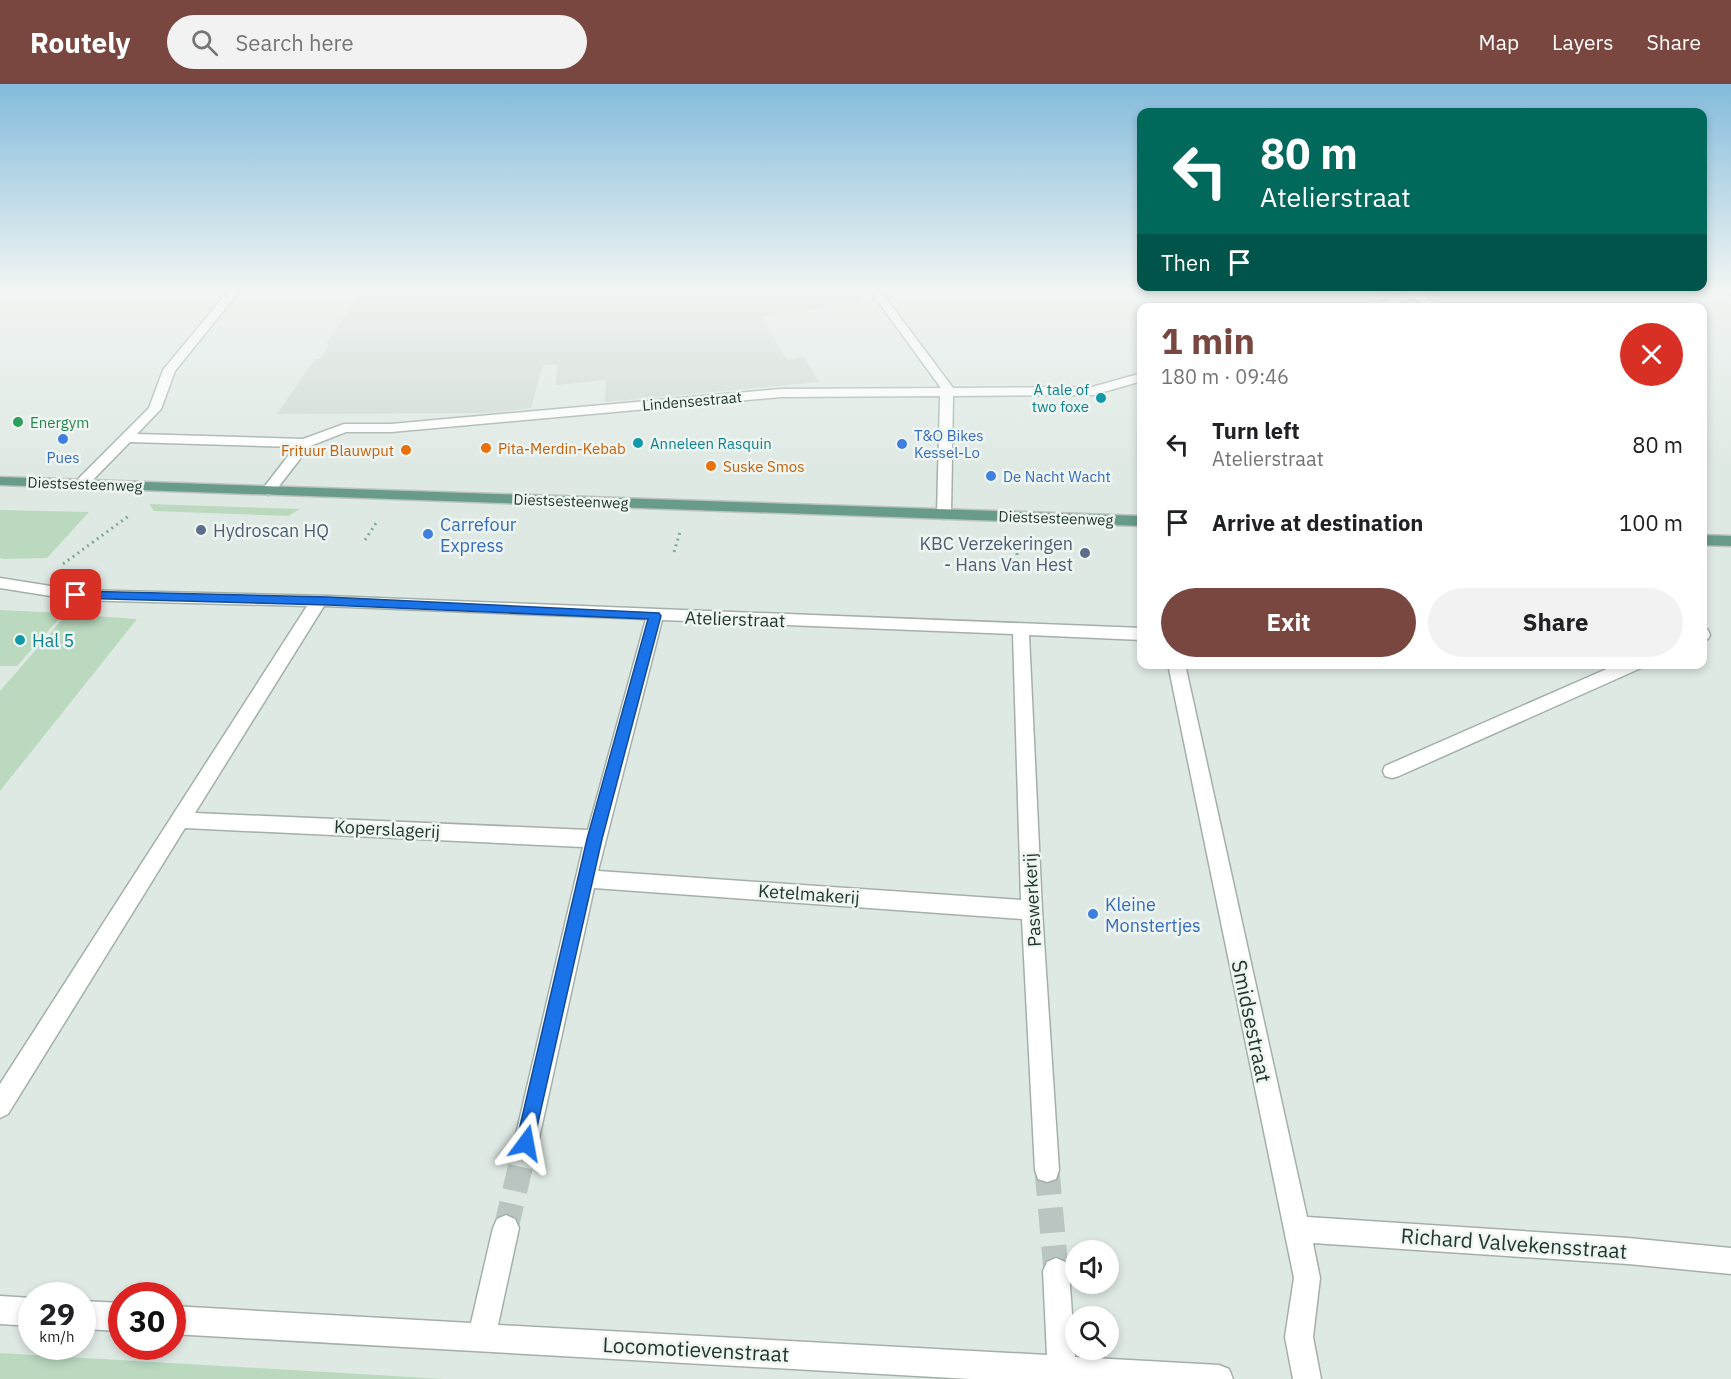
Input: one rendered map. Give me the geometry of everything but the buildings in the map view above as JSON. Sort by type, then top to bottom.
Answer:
[{"type":"main road","name":"Diestsesteenweg","points":[[0,481],[1137,521]]},
{"type":"main road","points":[[1707,540],[1731,541]]},
{"type":"street","points":[[81,484],[155,409],[169,370],[186,349]]},
{"type":"street","points":[[921,349],[947,387],[944,514]]},
{"type":"street","name":"Lindensestraat","points":[[305,443],[344,428],[391,428],[782,393],[837,391],[1093,392],[1137,379]]},
{"type":"street","points":[[126,438],[305,443]]},
{"type":"street","points":[[268,491],[305,443]]},
{"type":"street","name":"Atelierstraat","points":[[0,583],[76,595],[320,601],[1137,634]]},
{"type":"street","points":[[0,1106],[320,601]]},
{"type":"street","points":[[526,1143],[595,839],[655,616]]},
{"type":"street","name":"Paswerkerij","points":[[1021,629],[1032,910],[1047,1170]]},
{"type":"street","name":"Smidsestraat","points":[[1177,669],[1307,1278],[1299,1337],[1307,1379]]},
{"type":"street","points":[[1392,771],[1624,669]]},
{"type":"street","name":"Koperslagerij","points":[[180,820],[595,839]]},
{"type":"street","name":"Ketelmakerij","points":[[586,879],[1032,910]]},
{"type":"street","points":[[482,1337],[506,1228]]},
{"type":"street","name":"Richard Valvekensstraat","points":[[1296,1229],[1616,1250],[1731,1261]]},
{"type":"street","points":[[1056,1272],[1062,1370]]},
{"type":"street","points":[[0,1310],[18,1311]]},
{"type":"street","name":"Locomotievenstraat","points":[[186,1321],[1219,1379]]},
{"type":"path","points":[[29,588],[132,513]]},
{"type":"shaded area","points":[[326,349],[781,349],[787,360],[804,357],[819,382],[605,402],[606,380],[556,385],[557,365],[543,365],[531,408],[491,413],[277,414],[315,359],[320,359]]},
{"type":"green space","points":[[149,504],[300,509],[288,516],[154,511]]},
{"type":"green space","points":[[0,510],[89,512],[47,558],[4,559],[0,558]]},
{"type":"green space","name":"Hal 5","points":[[0,610],[64,613],[17,666],[0,666]]},
{"type":"green space","points":[[67,614],[137,619],[0,791],[0,691]]},
{"type":"green space","points":[[0,1353],[18,1354],[18,1360],[96,1359],[444,1379],[0,1379]]},
{"type":"tunnel","points":[[506,1228],[526,1143]]},
{"type":"tunnel","points":[[1047,1170],[1056,1271]]},
{"type":"place","name":"A tale of two foxe","points":[[1101,398]]},
{"type":"place","name":"Energym","points":[[18,422]]},
{"type":"place","name":"Pues","points":[[63,439]]},
{"type":"place","name":"Anneleen Rasquin","points":[[638,443]]},
{"type":"place","name":"T&O Bikes Kessel-Lo","points":[[902,444]]},
{"type":"place","name":"Pita-Merdin-Kebab","points":[[486,448]]},
{"type":"place","name":"Frituur Blauwput","points":[[406,450]]},
{"type":"place","name":"Suske Smos","points":[[711,466]]},
{"type":"place","name":"De Nacht Wacht","points":[[991,476]]},
{"type":"place","name":"Hydroscan HQ","points":[[201,530]]},
{"type":"place","name":"Carrefour Express","points":[[428,534]]},
{"type":"place","name":"KBC Verzekeringen - Hans Van Hest","points":[[1085,553]]},
{"type":"place","name":"Hal 5","points":[[20,640]]},
{"type":"place","name":"Kleine Monstertjes","points":[[1093,914]]},
{"type":"route","points":[[76,595],[328,601],[655,616],[595,839],[526,1143]]}]
